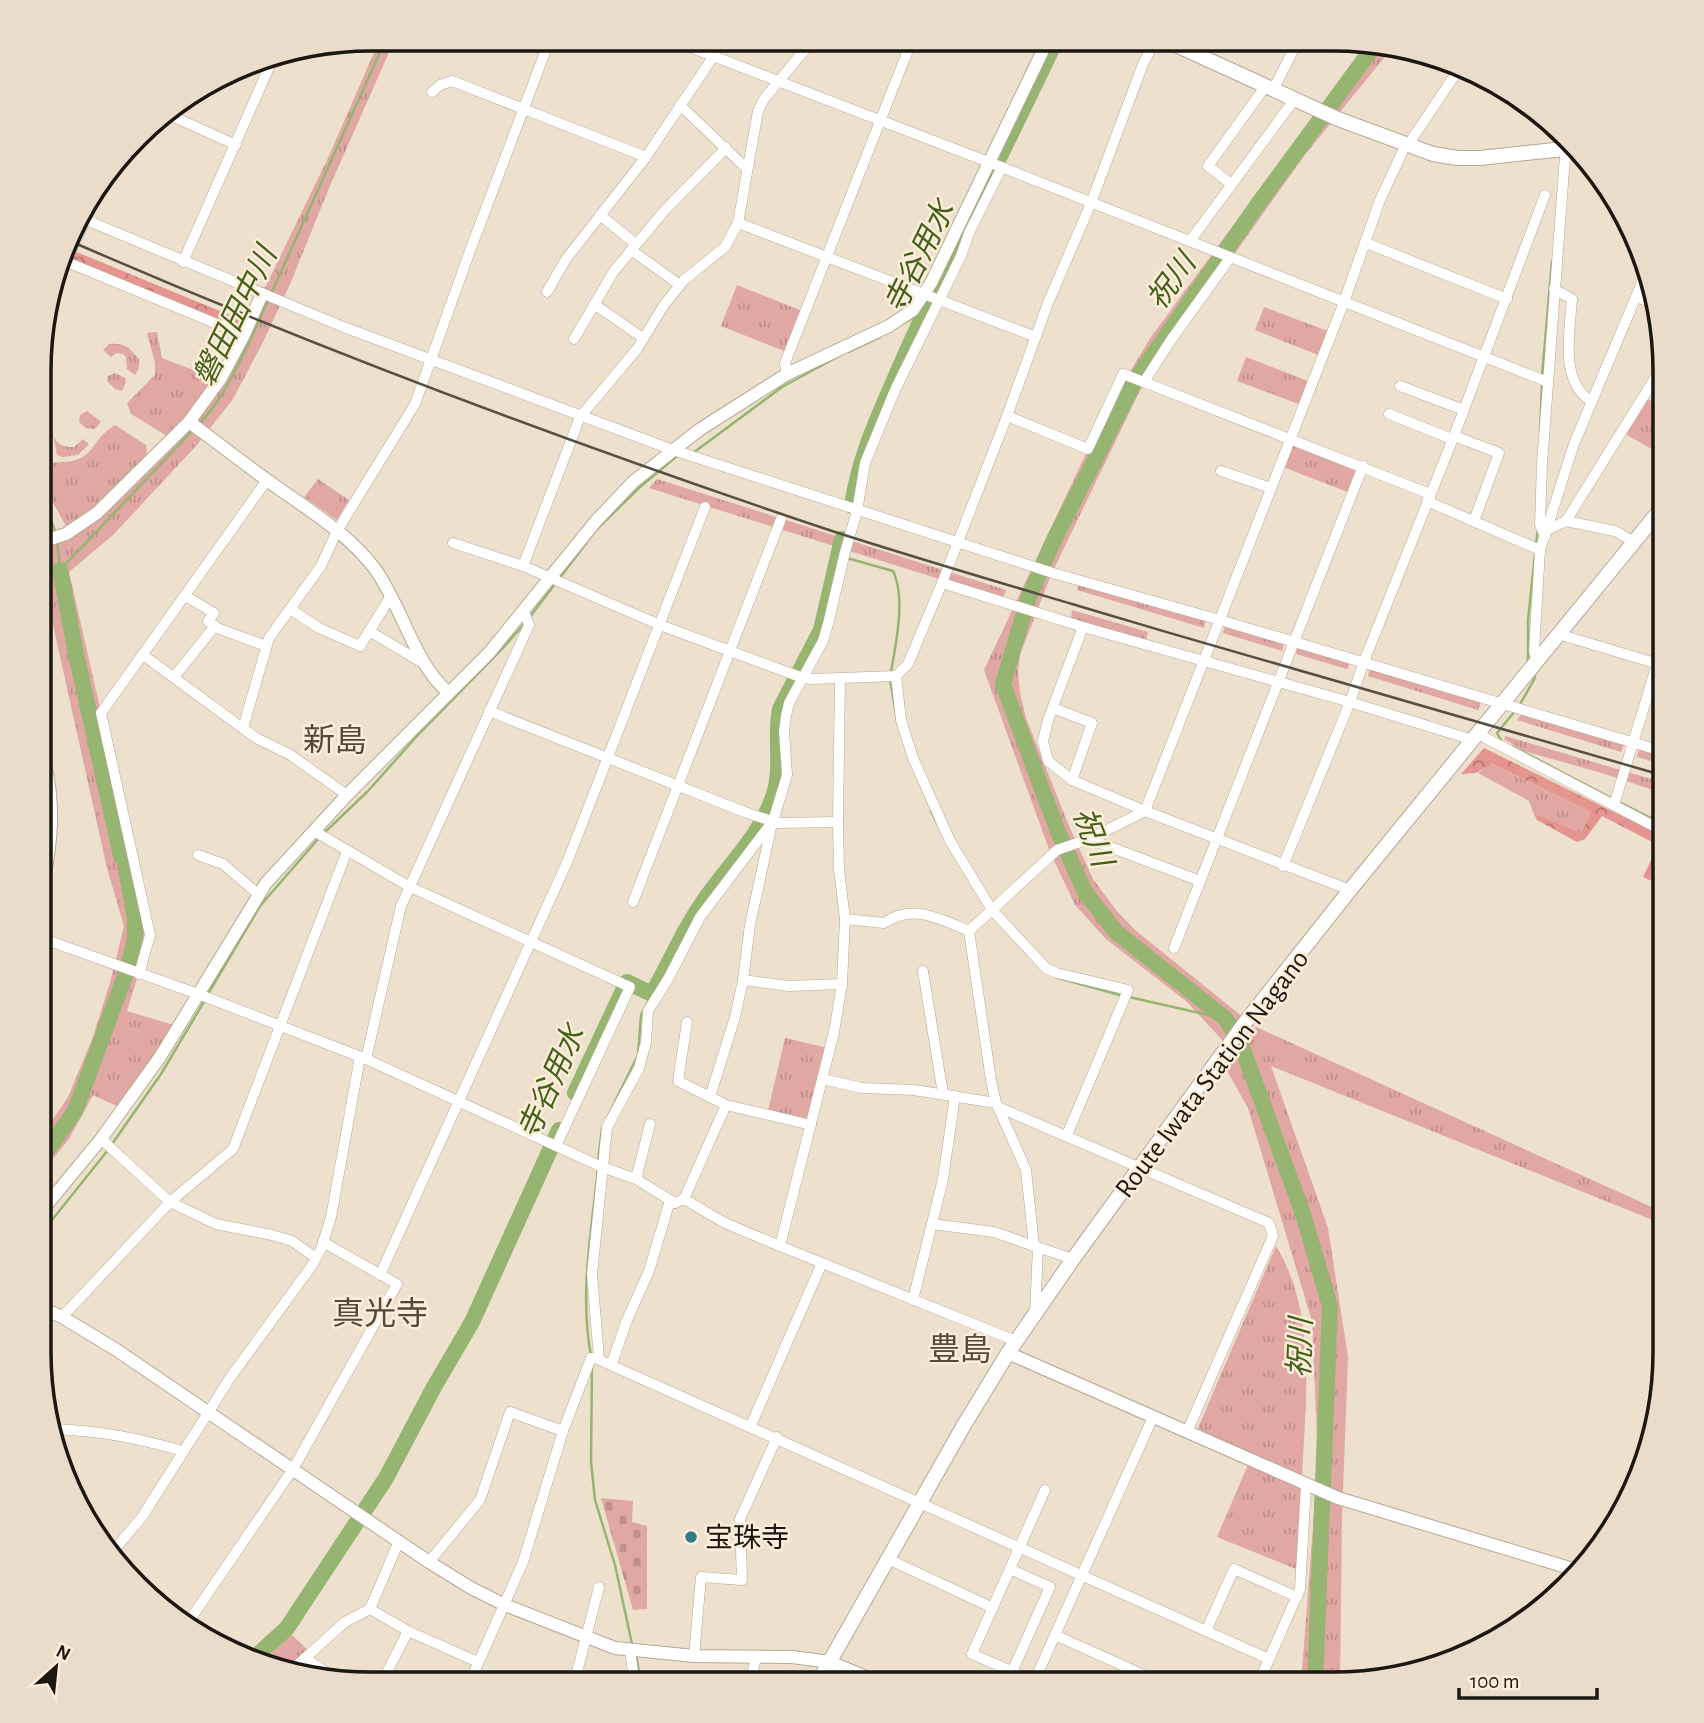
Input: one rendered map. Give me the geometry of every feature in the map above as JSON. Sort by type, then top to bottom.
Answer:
[{"type":"main road","points":[[1188,51],[1338,120],[1433,154],[1480,158],[1561,147]]},
{"type":"main road","name":"Route Iwata Station Nagano","points":[[824,1672],[1012,1347],[1073,1259],[1243,1026],[1350,890],[1653,519]]},
{"type":"street","points":[[243,728],[269,638],[321,566],[337,531],[415,404],[545,51]]},
{"type":"street","points":[[698,51],[997,165],[1548,382]]},
{"type":"street","points":[[523,566],[580,417],[643,338],[680,285],[725,247],[737,223],[758,111],[764,99],[804,51]]},
{"type":"street","points":[[787,374],[785,363],[908,51]]},
{"type":"street","points":[[710,1097],[735,1017],[750,925],[773,821],[787,775],[784,731],[789,702],[823,641],[857,511],[865,463],[895,390],[961,256],[1044,51]]},
{"type":"street","points":[[453,543],[523,566],[660,625],[803,678],[896,676],[908,664],[942,583],[1150,51]]},
{"type":"street","points":[[1231,184],[1208,166],[1269,89],[1292,51]]},
{"type":"street","points":[[547,292],[566,259],[646,157],[713,57]]},
{"type":"street","points":[[183,262],[269,68]]},
{"type":"street","points":[[969,931],[1057,850],[1089,839],[1146,811],[1344,302],[1380,200],[1407,144],[1455,75]]},
{"type":"street","points":[[432,92],[440,85],[452,81],[646,157]]},
{"type":"street","points":[[1189,241],[1294,100]]},
{"type":"street","points":[[680,106],[747,169]]},
{"type":"street","points":[[176,117],[236,145]]},
{"type":"street","points":[[575,339],[614,271],[665,210],[726,148]]},
{"type":"street","points":[[1546,533],[1540,525],[1548,382],[1567,153]]},
{"type":"street","points":[[51,1200],[101,1139],[160,1057],[258,894],[347,795],[489,653],[552,579],[596,521],[633,482],[699,430],[787,374],[889,326],[913,310],[925,295],[997,165]]},
{"type":"street","points":[[1283,866],[1350,702],[1545,195]]},
{"type":"street","points":[[600,215],[680,285]]},
{"type":"street","points":[[89,221],[262,294],[580,417],[673,450],[1054,573],[1653,749]]},
{"type":"street","points":[[737,223],[1036,337]]},
{"type":"street","points":[[1366,243],[1507,299]]},
{"type":"street","points":[[1144,382],[1230,258]]},
{"type":"street","points":[[70,263],[244,335]]},
{"type":"street","points":[[1537,661],[1534,651],[1540,550],[1574,444],[1641,285]]},
{"type":"street","points":[[1554,289],[1572,299],[1568,348],[1570,370],[1585,397],[1591,401]]},
{"type":"street","points":[[51,539],[66,534],[97,513],[189,422],[221,378],[262,294]]},
{"type":"street","points":[[1636,297],[1645,300]]},
{"type":"street","points":[[594,304],[643,338]]},
{"type":"street","points":[[1007,416],[1088,449],[1123,374],[1363,466],[1540,550]]},
{"type":"street","points":[[1546,533],[1566,521],[1653,381]]},
{"type":"street","points":[[1400,386],[1464,410]]},
{"type":"street","points":[[1389,414],[1499,453],[1474,521]]},
{"type":"street","points":[[189,422],[337,531],[375,569],[426,665],[449,693]]},
{"type":"street","points":[[1174,948],[1363,466]]},
{"type":"street","points":[[1221,471],[1271,488]]},
{"type":"street","points":[[139,974],[150,935],[101,713],[267,480]]},
{"type":"street","points":[[380,1275],[568,860],[705,507]]},
{"type":"street","points":[[633,902],[781,519]]},
{"type":"street","points":[[1566,521],[1615,531],[1634,542]]},
{"type":"street","points":[[942,583],[1083,627],[1475,737],[1653,826]]},
{"type":"street","points":[[184,596],[214,613],[208,621],[215,626],[266,646]]},
{"type":"street","points":[[290,609],[319,628],[360,646],[391,596]]},
{"type":"street","points":[[117,1547],[142,1517],[207,1411],[316,1258],[323,1242],[331,1217],[363,1058],[401,906],[529,625],[524,612]]},
{"type":"street","points":[[174,677],[215,626]]},
{"type":"street","points":[[1083,627],[1043,741],[1048,761],[1072,780],[1217,840],[1350,890]]},
{"type":"street","points":[[369,631],[426,665]]},
{"type":"street","points":[[1558,634],[1653,663]]},
{"type":"street","points":[[143,655],[256,737],[289,754],[347,795]]},
{"type":"street","points":[[896,676],[901,720],[913,758],[950,841],[992,910],[1047,969],[1128,990],[1067,1135]]},
{"type":"street","points":[[780,1246],[834,1032],[842,984],[845,919],[839,870],[838,822],[840,678]]},
{"type":"street","points":[[1615,806],[1653,688]]},
{"type":"street","points":[[1053,708],[1092,723],[1072,780]]},
{"type":"street","points":[[489,711],[773,821],[838,822]]},
{"type":"street","points":[[599,1358],[592,1274],[607,1127],[639,1068],[646,1042],[648,1011],[700,917],[773,821]]},
{"type":"street","points":[[314,831],[410,887],[630,987],[556,1146]]},
{"type":"street","points":[[1089,839],[1200,881]]},
{"type":"street","points":[[62,1317],[170,1202],[233,1149],[347,850]]},
{"type":"street","points":[[198,855],[223,864],[258,894]]},
{"type":"street","points":[[845,919],[884,923],[895,915],[927,914],[969,931]]},
{"type":"street","points":[[969,931],[991,1080],[997,1105],[1026,1170],[1036,1246],[1035,1313]]},
{"type":"street","points":[[51,942],[198,994],[363,1058],[602,1167],[636,1179],[725,1223],[913,1300],[1153,1417],[1338,1499],[1569,1568]]},
{"type":"street","points":[[923,971],[943,1094]]},
{"type":"street","points":[[743,979],[789,986],[842,984]]},
{"type":"street","points":[[687,1023],[678,1081],[726,1105],[811,1125]]},
{"type":"street","points":[[822,1079],[862,1088],[914,1090],[997,1105],[1269,1223],[1273,1236],[1187,1432]]},
{"type":"street","points":[[913,1300],[943,1180],[955,1096]]},
{"type":"street","points":[[612,1363],[627,1320],[649,1271],[669,1204],[680,1201],[726,1105]]},
{"type":"street","points":[[636,1179],[649,1124]]},
{"type":"street","points":[[101,1139],[170,1202],[216,1224],[292,1241],[316,1258]]},
{"type":"street","points":[[932,1224],[994,1232],[1073,1259]]},
{"type":"street","points":[[192,1617],[293,1469],[397,1284],[323,1242]]},
{"type":"street","points":[[751,1425],[822,1263]]},
{"type":"street","points":[[51,1312],[115,1349],[429,1562],[505,1605],[615,1648],[694,1656],[792,1657],[830,1662],[854,1672]]},
{"type":"street","points":[[474,1672],[505,1605],[534,1531],[563,1432],[591,1358],[612,1363],[1269,1659]]},
{"type":"street","points":[[429,1562],[480,1500],[510,1412],[563,1432]]},
{"type":"street","points":[[1039,1672],[1153,1417]]},
{"type":"street","points":[[61,1429],[125,1435],[183,1451]]},
{"type":"street","points":[[694,1656],[701,1577],[742,1580],[740,1519],[777,1437]]},
{"type":"street","points":[[1263,1672],[1300,1588],[1307,1486]]},
{"type":"street","points":[[1010,1569],[1050,1587],[1012,1672],[972,1654],[1045,1490]]},
{"type":"street","points":[[299,1664],[345,1622],[370,1609],[399,1541]]},
{"type":"street","points":[[888,1559],[993,1608]]},
{"type":"street","points":[[1206,1631],[1234,1569],[1297,1597]]},
{"type":"street","points":[[577,1672],[600,1587]]},
{"type":"street","points":[[370,1609],[408,1631],[478,1662]]},
{"type":"street","points":[[387,1672],[408,1631]]},
{"type":"street","points":[[1055,1635],[1136,1672]]},
{"type":"street","points":[[635,1651],[635,1672]]},
{"type":"street","points":[[753,1672],[756,1657]]},
{"type":"street","points":[[305,1658],[320,1668]]},
{"type":"green space","points":[[375,51],[390,51],[291,282],[233,399],[196,446],[113,535],[69,572],[149,939],[127,1011],[177,1026],[123,1109],[93,1095],[69,1139],[51,1161],[51,1122],[68,1097],[93,1037],[124,926],[107,868],[51,616],[51,529],[53,537],[69,532],[51,499],[51,462],[80,458],[115,425],[146,445],[145,459],[189,422],[260,298],[328,158]]},
{"type":"green space","points":[[1361,52],[1386,55],[1304,156],[1145,380],[1051,575],[1020,655],[1020,693],[1026,718],[1093,879],[1135,930],[1254,1026],[1225,1043],[1187,1002],[1106,939],[1075,905],[1050,852],[984,670],[1106,411],[1151,337]]},
{"type":"green space","points":[[74,251],[244,321],[238,332],[70,262]]},
{"type":"green space","points":[[737,285],[805,312],[789,353],[721,326]]},
{"type":"green space","points":[[1264,307],[1330,332],[1321,356],[1255,330]]},
{"type":"green space","points":[[157,332],[162,358],[214,378],[196,406],[167,436],[131,414],[127,403],[155,375],[155,363],[147,333]]},
{"type":"green space","points":[[109,344],[126,347],[139,359],[139,368],[135,375],[127,369],[126,357],[123,354],[117,353],[111,357],[103,350]]},
{"type":"green space","points":[[1246,357],[1313,383],[1304,406],[1237,381]]},
{"type":"green space","points":[[115,373],[125,378],[122,391],[115,389],[107,381],[108,376]]},
{"type":"green space","points":[[1644,397],[1653,402],[1653,450],[1622,432]]},
{"type":"green space","points":[[87,411],[101,422],[95,429],[86,428],[79,422],[80,415]]},
{"type":"green space","points":[[53,434],[56,441],[63,446],[74,447],[83,439],[89,444],[78,455],[63,457],[57,455]]},
{"type":"green space","points":[[1292,443],[1359,469],[1350,493],[1283,467]]},
{"type":"green space","points":[[318,479],[349,500],[337,520],[304,497]]},
{"type":"green space","points":[[657,479],[1006,590],[1003,599],[649,488]]},
{"type":"green space","points":[[1079,580],[1206,618],[1204,628],[1077,590]]},
{"type":"green space","points":[[1072,610],[1148,632],[1146,640],[1071,619]]},
{"type":"green space","points":[[1225,625],[1284,642],[1282,651],[1223,633]]},
{"type":"green space","points":[[1297,647],[1350,663],[1347,669],[1296,654]]},
{"type":"green space","points":[[1370,668],[1481,702],[1478,710],[1368,676]]},
{"type":"green space","points":[[1521,715],[1624,744],[1621,752],[1517,720]]},
{"type":"green space","points":[[1505,736],[1653,779],[1653,790],[1524,751],[1504,739]]},
{"type":"green space","points":[[1484,748],[1653,831],[1653,842],[1602,816],[1585,839],[1577,842],[1537,820],[1534,814],[1581,833],[1591,812],[1492,764],[1476,773],[1461,774]]},
{"type":"green space","points":[[1639,749],[1653,753],[1653,762],[1637,757]]},
{"type":"green space","points":[[1491,764],[1591,812],[1581,833],[1567,830],[1534,814],[1529,801],[1478,773]]},
{"type":"green space","points":[[1653,856],[1653,882],[1643,877]]},
{"type":"green space","points":[[1256,1027],[1653,1208],[1653,1220],[1271,1066],[1328,1228],[1348,1357],[1340,1672],[1302,1672],[1318,1461],[1312,1321],[1248,1108],[1225,1067]]},
{"type":"green space","points":[[785,1038],[828,1048],[811,1125],[767,1115]]},
{"type":"green space","points":[[1276,1246],[1298,1301],[1306,1360],[1301,1571],[1217,1537],[1250,1460],[1287,1476],[1198,1428]]},
{"type":"green space","points":[[601,1498],[633,1501],[632,1522],[647,1526],[647,1609],[633,1610]]},
{"type":"green space","points":[[291,1634],[311,1653],[300,1664],[270,1655]]},
{"type":"waterway","name":"磐田田中川","points":[[200,423],[221,396],[248,345],[381,51]]},
{"type":"waterway","name":"寺谷用水","points":[[852,506],[865,453],[898,371],[1051,51]]},
{"type":"waterway","name":"祝川","points":[[1315,1672],[1330,1306],[1303,1214],[1242,1047],[1226,1019],[1116,932],[1085,892],[1058,832],[1003,684],[1028,599],[1053,542],[1136,379],[1258,204],[1369,52]]},
{"type":"waterway","points":[[1542,376],[1552,261]]},
{"type":"waterway","points":[[904,323],[922,313]]},
{"type":"waterway","points":[[848,352],[880,337]]},
{"type":"waterway","points":[[693,453],[782,387],[839,356]]},
{"type":"waterway","points":[[1540,432],[1542,383]]},
{"type":"waterway","name":"磐田田中川","points":[[60,570],[193,430]]},
{"type":"waterway","points":[[597,529],[677,456]]},
{"type":"waterway","points":[[51,520],[56,534]]},
{"type":"waterway","points":[[1536,544],[1538,529]]},
{"type":"waterway","points":[[559,579],[593,534]]},
{"type":"waterway","name":"寺谷用水","points":[[575,1093],[627,982],[652,994],[694,915],[751,838],[768,810],[777,783],[780,709],[821,630],[842,539]]},
{"type":"waterway","points":[[57,540],[60,568]]},
{"type":"waterway","points":[[1528,662],[1528,620],[1535,554]]},
{"type":"waterway","points":[[847,558],[893,571],[897,582],[899,607],[891,672]]},
{"type":"waterway","points":[[51,1145],[75,1111],[126,973],[135,940],[135,920],[125,862],[121,856],[76,654],[60,570]]},
{"type":"waterway","points":[[529,618],[555,584]]},
{"type":"waterway","points":[[324,833],[368,791],[525,623]]},
{"type":"waterway","points":[[1519,706],[1535,678],[1534,675]]},
{"type":"waterway","points":[[890,679],[897,720]]},
{"type":"waterway","points":[[1502,742],[1497,733],[1515,711]]},
{"type":"waterway","points":[[1512,746],[1611,798]]},
{"type":"waterway","points":[[1617,801],[1653,819]]},
{"type":"waterway","points":[[931,811],[939,827]]},
{"type":"waterway","points":[[208,994],[260,906],[319,838]]},
{"type":"waterway","points":[[1055,977],[1123,996]]},
{"type":"waterway","points":[[598,1161],[602,1128],[638,1055],[641,1015],[652,994]]},
{"type":"waterway","points":[[1129,997],[1226,1019]]},
{"type":"waterway","points":[[112,1144],[161,1074],[205,1000]]},
{"type":"waterway","name":"寺谷用水","points":[[260,1652],[287,1628],[386,1478],[472,1322],[559,1130]]},
{"type":"waterway","points":[[51,1221],[108,1150]]},
{"type":"waterway","points":[[591,1356],[586,1285],[598,1167]]},
{"type":"waterway","points":[[592,1366],[591,1461],[595,1500],[615,1565],[632,1644]]},
{"type":"waterway","points":[[636,1654],[639,1672]]},
{"type":"railway","points":[[77,244],[257,320],[446,394],[829,530],[1146,626],[1653,773]]},
{"type":"place","name":"宝珠寺","points":[[691,1537]]},
{"type":"district","name":"新島","points":[[335,740]]},
{"type":"district","name":"真光寺","points":[[380,1313]]},
{"type":"district","name":"豊島","points":[[960,1349]]}]
